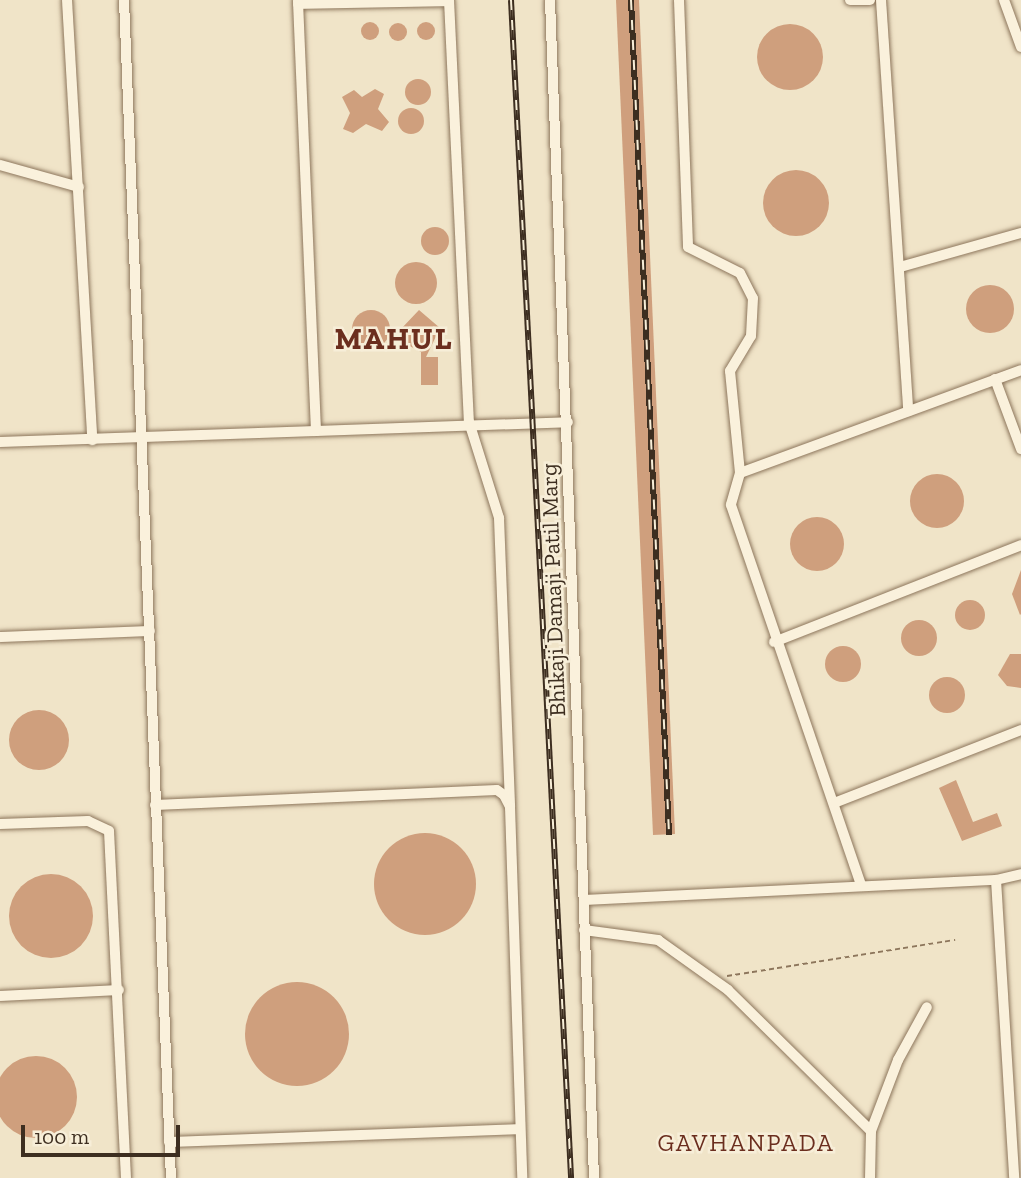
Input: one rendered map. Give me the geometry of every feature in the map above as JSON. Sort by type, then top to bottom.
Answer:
[{"type":"street","points":[[67,0],[92,440]]},
{"type":"street","points":[[124,0],[144,437],[155,805],[171,1178]]},
{"type":"street","points":[[316,431],[298,2],[449,0],[469,422],[499,518],[518,1129],[522,1178]]},
{"type":"street","name":"Bhikaji Damaji Patil Marg","points":[[550,0],[568,422],[594,1178]]},
{"type":"street","points":[[679,0],[688,247],[740,274],[753,299],[751,336],[730,371],[740,473],[731,505],[774,642],[834,803],[861,885]]},
{"type":"street","points":[[850,0],[870,0]]},
{"type":"street","points":[[881,0],[908,411]]},
{"type":"street","points":[[1004,0],[1021,47]]},
{"type":"street","points":[[0,165],[79,187]]},
{"type":"street","points":[[900,267],[1021,233]]},
{"type":"street","points":[[740,473],[1021,370]]},
{"type":"street","points":[[995,379],[1021,449]]},
{"type":"street","points":[[0,442],[316,431],[469,422],[568,422]]},
{"type":"street","points":[[774,642],[1021,545]]},
{"type":"street","points":[[0,637],[150,631]]},
{"type":"street","points":[[834,803],[1021,730]]},
{"type":"street","points":[[155,805],[497,790],[510,807]]},
{"type":"street","points":[[0,824],[88,821],[109,831],[119,990],[126,1178]]},
{"type":"street","points":[[584,900],[996,880],[1021,874]]},
{"type":"street","points":[[996,880],[1016,1126],[1014,1178]]},
{"type":"street","points":[[584,930],[657,940],[712,979],[871,1131]]},
{"type":"street","points":[[0,996],[119,990]]},
{"type":"street","points":[[870,1178],[871,1131],[927,1007]]},
{"type":"street","points":[[169,1142],[518,1129]]},
{"type":"path","points":[[712,979],[955,940]]},
{"type":"building","points":[[616,0],[639,0],[675,834],[653,835]]},
{"type":"building","points":[[370,22],[376,25],[379,31],[376,37],[370,40],[364,37],[361,31],[364,25]]},
{"type":"building","points":[[422,22],[430,22],[435,31],[433,38],[422,40],[417,35],[417,27]]},
{"type":"building","points":[[394,23],[402,23],[407,32],[405,39],[394,41],[389,36],[389,28]]},
{"type":"building","points":[[790,24],[803,27],[813,34],[820,44],[823,57],[820,70],[813,80],[803,87],[790,90],[777,87],[767,80],[760,70],[757,57],[760,44],[767,34],[777,27]]},
{"type":"building","points":[[418,79],[427,83],[431,92],[427,101],[418,105],[409,101],[405,92],[409,83]]},
{"type":"building","points":[[375,89],[384,94],[378,109],[389,122],[382,131],[366,124],[353,133],[343,129],[350,113],[342,97],[354,90],[362,97]]},
{"type":"building","points":[[411,108],[420,112],[424,121],[420,130],[411,134],[402,130],[398,121],[402,112]]},
{"type":"building","points":[[796,170],[809,173],[819,180],[826,190],[829,203],[826,216],[819,226],[809,233],[796,236],[783,233],[773,226],[766,216],[763,203],[766,190],[773,180],[783,173]]},
{"type":"building","points":[[435,227],[445,231],[449,241],[445,251],[435,255],[425,251],[421,241],[425,231]]},
{"type":"building","points":[[416,262],[431,268],[437,283],[431,298],[416,304],[401,298],[395,283],[401,268]]},
{"type":"building","points":[[990,285],[1007,292],[1014,309],[1007,326],[990,333],[973,326],[966,309],[973,292]]},
{"type":"building","points":[[371,310],[384,316],[390,329],[384,342],[371,348],[358,342],[352,329],[358,316]]},
{"type":"building","points":[[419,310],[440,328],[426,357],[438,357],[438,385],[421,385],[421,352],[406,344],[400,330]]},
{"type":"building","points":[[937,474],[956,482],[964,501],[956,520],[937,528],[918,520],[910,501],[918,482]]},
{"type":"building","points":[[817,517],[836,525],[844,544],[836,563],[817,571],[798,563],[790,544],[798,525]]},
{"type":"building","points":[[1021,570],[1021,614],[1020,615],[1012,594]]},
{"type":"building","points":[[970,600],[976,601],[984,609],[984,621],[976,629],[970,630],[964,629],[956,621],[955,615],[956,609],[964,601]]},
{"type":"building","points":[[919,620],[931,626],[937,638],[931,650],[919,656],[907,650],[901,638],[907,626]]},
{"type":"building","points":[[843,646],[856,651],[861,664],[856,677],[843,682],[830,677],[825,664],[830,651]]},
{"type":"building","points":[[1010,654],[1021,654],[1021,688],[1007,686],[998,675]]},
{"type":"building","points":[[947,677],[959,683],[965,695],[959,707],[947,713],[935,707],[929,695],[935,683]]},
{"type":"building","points":[[39,710],[56,715],[64,723],[69,740],[64,757],[56,765],[39,770],[22,765],[14,757],[9,740],[14,723],[22,715]]},
{"type":"building","points":[[956,780],[973,822],[997,813],[1002,826],[962,841],[939,788]]},
{"type":"building","points":[[425,833],[444,837],[461,848],[472,865],[476,884],[472,903],[461,920],[444,931],[425,935],[406,931],[389,920],[378,903],[374,884],[378,865],[389,848],[406,837]]},
{"type":"building","points":[[51,874],[74,881],[86,893],[93,916],[86,939],[74,951],[51,958],[28,951],[16,939],[9,916],[16,893],[28,881]]},
{"type":"building","points":[[297,982],[317,986],[334,997],[345,1014],[349,1034],[345,1054],[334,1071],[317,1082],[297,1086],[277,1082],[260,1071],[249,1054],[245,1034],[249,1014],[260,997],[277,986]]},
{"type":"building","points":[[36,1056],[52,1060],[65,1068],[73,1081],[77,1097],[73,1113],[65,1126],[52,1134],[36,1138],[20,1134],[7,1126],[-1,1113],[-5,1097],[-1,1081],[7,1068],[20,1060]]},
{"type":"railway","points":[[511,0],[571,1178]]},
{"type":"railway","points":[[631,0],[669,835]]},
{"type":"district","name":"MAHUL","points":[[394,339]]},
{"type":"district","name":"GAVHANPADA","points":[[746,1143]]}]
